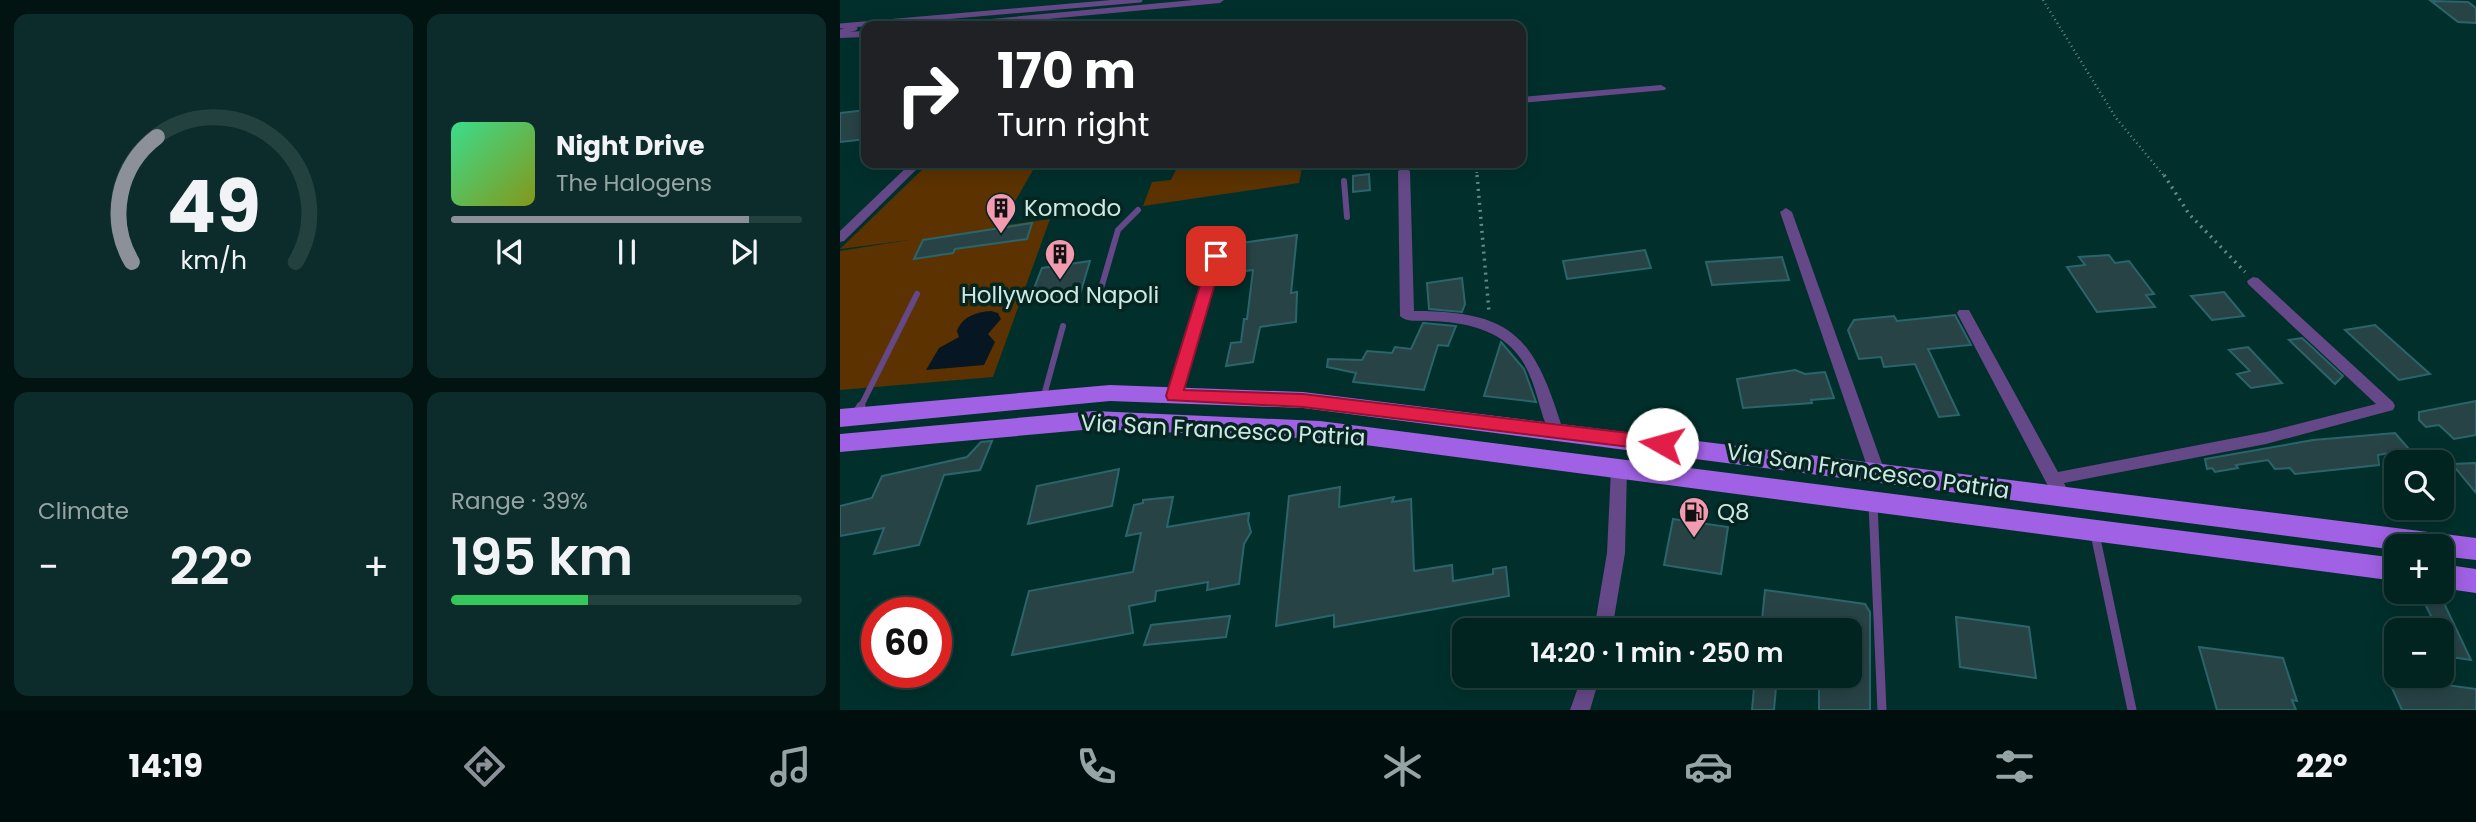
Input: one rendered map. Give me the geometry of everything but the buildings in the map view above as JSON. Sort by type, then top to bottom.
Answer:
[{"type":"main road","name":"Via San Francesco Patria","points":[[848,417],[1110,393],[1303,400],[1877,472],[2059,488],[2476,549]]},
{"type":"main road","name":"Via San Francesco Patria","points":[[840,443],[1094,421],[1320,430],[2384,568]]},
{"type":"main road","points":[[2454,578],[2476,581]]},
{"type":"street","points":[[1050,21],[1220,0]]},
{"type":"street","points":[[840,33],[861,30]]},
{"type":"street","points":[[1526,100],[1661,88]]},
{"type":"street","points":[[840,238],[912,168]]},
{"type":"street","points":[[1404,171],[1407,316],[1440,315],[1490,324],[1526,354],[1536,372],[1555,430]]},
{"type":"street","points":[[1786,212],[1877,472]]},
{"type":"street","points":[[1964,313],[2059,488],[2266,438],[2388,405],[2253,281]]},
{"type":"street","points":[[1605,618],[1616,553],[1619,469]]},
{"type":"street","points":[[1580,710],[1587,688]]},
{"type":"lane","points":[[923,21],[1140,0]]},
{"type":"lane","points":[[1344,181],[1348,217]]},
{"type":"lane","points":[[1115,294],[1100,292],[1118,230],[1138,210]]},
{"type":"lane","points":[[1174,396],[1216,256]]},
{"type":"lane","points":[[848,417],[916,294]]},
{"type":"lane","points":[[1043,400],[1063,326]]},
{"type":"lane","points":[[1873,501],[1882,710]]},
{"type":"lane","points":[[2094,530],[2132,710]]},
{"type":"path","points":[[2043,0],[2116,118],[2174,187],[2189,214],[2253,281]]},
{"type":"path","points":[[1476,168],[1490,324]]},
{"type":"shaded area","points":[[924,168],[1034,168],[1001,226],[1050,219],[993,377],[840,390],[840,251],[909,240],[840,249]]},
{"type":"shaded area","points":[[1177,168],[1302,168],[1299,183],[1143,206],[1152,182],[1171,180]]},
{"type":"water","points":[[991,311],[998,313],[1001,319],[988,334],[995,342],[984,365],[926,370],[939,348],[959,337],[957,331],[962,322],[975,314]]},
{"type":"place","name":"Komodo","points":[[1001,235]]},
{"type":"place","name":"Hollywood Napoli","points":[[1060,281]]},
{"type":"place","name":"Q8","points":[[1694,539]]},
{"type":"route","points":[[1216,256],[1174,396],[1303,400],[1662,444]]}]
